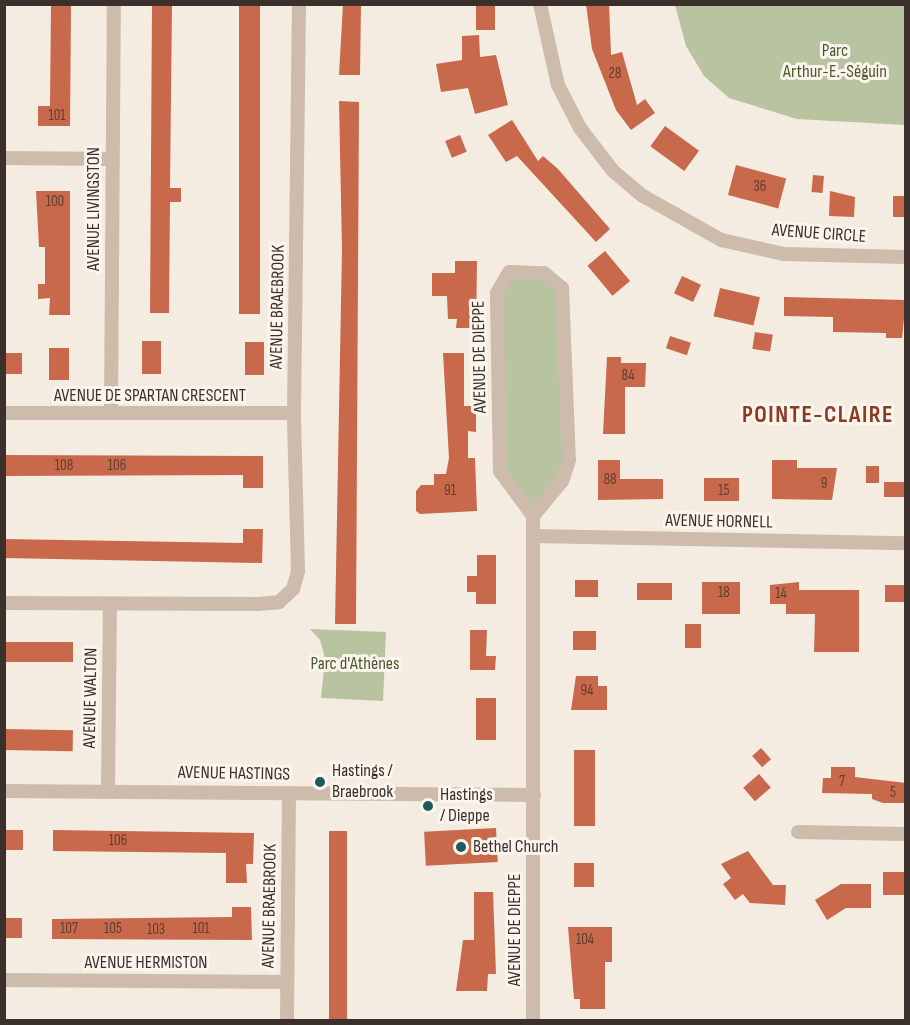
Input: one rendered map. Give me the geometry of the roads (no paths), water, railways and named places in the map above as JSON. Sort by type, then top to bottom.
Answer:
[{"type":"street","name":"AVENUE LIVINGSTON","points":[[111,413],[114,4]]},
{"type":"street","name":"AVENUE BRAEBROOK","points":[[110,605],[279,602],[293,589],[298,571],[294,413],[299,4]]},
{"type":"street","name":"AVENUE CIRCLE","points":[[540,4],[558,85],[580,128],[613,171],[643,196],[721,240],[784,254],[906,257]]},
{"type":"street","points":[[4,158],[112,159]]},
{"type":"street","name":"AVENUE DE DIEPPE","points":[[533,516],[562,481],[569,460],[562,288],[544,273],[508,272],[497,293],[500,471],[533,516],[533,1020]]},
{"type":"street","name":"AVENUE DE SPARTAN CRESCENT","points":[[4,413],[294,413]]},
{"type":"street","name":"AVENUE HORNELL","points":[[533,536],[906,543]]},
{"type":"street","points":[[4,603],[110,605]]},
{"type":"street","name":"AVENUE WALTON","points":[[108,791],[110,605]]},
{"type":"street","name":"AVENUE HASTINGS","points":[[4,790],[534,795]]},
{"type":"street","name":"AVENUE BRAEBROOK","points":[[287,1020],[289,793]]},
{"type":"street","points":[[798,832],[906,834]]},
{"type":"street","name":"AVENUE HERMISTON","points":[[4,980],[287,982]]},
{"type":"place","name":"Hastings / Braebrook","points":[[320,782]]},
{"type":"place","name":"Hastings / Dieppe","points":[[428,806]]},
{"type":"place","name":"Bethel Church","points":[[461,847]]},
{"type":"district","name":"POINTE-CLAIRE","points":[[818,415]]},
{"type":"park label","name":"Parc Arthur-E.-Séguin","points":[[835,62]]},
{"type":"park label","name":"Parc d'Athènes","points":[[355,664]]}]
